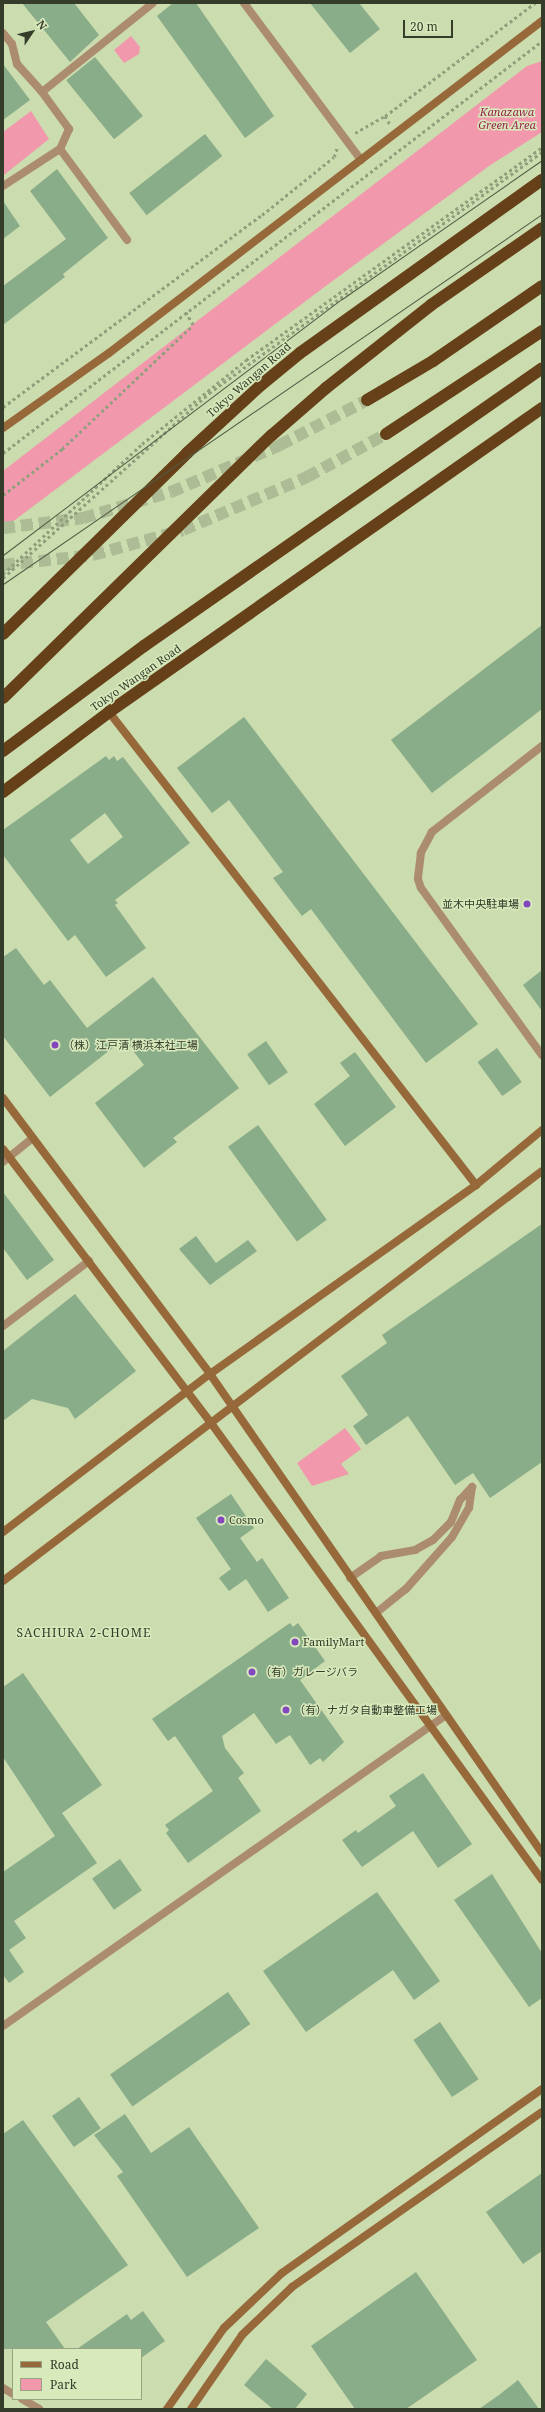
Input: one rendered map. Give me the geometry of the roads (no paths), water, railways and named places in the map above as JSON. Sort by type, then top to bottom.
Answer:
[{"type":"highway","name":"Tokyo Wangan Road","points":[[3,634],[187,453],[261,385],[300,353],[542,180]]},
{"type":"highway","points":[[3,698],[272,435],[326,388],[431,305],[542,228]]},
{"type":"highway","points":[[367,400],[439,357],[542,286]]},
{"type":"highway","points":[[386,434],[542,331]]},
{"type":"highway","points":[[3,750],[144,646],[542,368]]},
{"type":"highway","name":"Tokyo Wangan Road","points":[[3,792],[109,712],[542,408]]},
{"type":"street","points":[[42,92],[153,3]]},
{"type":"street","points":[[244,3],[361,160]]},
{"type":"street","points":[[3,428],[59,391],[542,21]]},
{"type":"street","points":[[3,33],[12,44],[17,64],[42,92],[69,129],[60,149],[3,186]]},
{"type":"street","points":[[60,149],[127,240]]},
{"type":"street","points":[[109,712],[476,1185]]},
{"type":"street","points":[[542,746],[432,832],[421,853],[418,879],[421,888],[542,1055]]},
{"type":"street","points":[[3,1098],[210,1374],[542,1853]]},
{"type":"street","points":[[3,1532],[210,1374],[476,1185],[542,1130]]},
{"type":"street","points":[[6,1160],[34,1138]]},
{"type":"street","points":[[3,1149],[6,1160],[89,1261],[186,1392],[211,1423],[542,1880]]},
{"type":"street","points":[[3,1581],[211,1423],[231,1405],[542,1171]]},
{"type":"street","points":[[3,1326],[89,1261]]},
{"type":"street","points":[[350,1578],[381,1556],[415,1550],[433,1540],[451,1522],[460,1500],[472,1487],[469,1508],[452,1537],[406,1589],[376,1614]]},
{"type":"street","points":[[3,2026],[446,1715]]},
{"type":"street","points":[[167,2409],[224,2328],[282,2273],[542,2089]]},
{"type":"street","points":[[191,2409],[242,2335],[292,2287],[542,2112]]},
{"type":"street","points":[[3,2388],[12,2393]]},
{"type":"street","points":[[24,2400],[39,2409]]},
{"type":"tunnel","points":[[3,528],[83,518],[171,492],[280,445],[367,400]]},
{"type":"tunnel","points":[[3,565],[93,555],[183,530],[307,477],[386,434]]},
{"type":"tram line","points":[[3,555],[342,299],[542,160]]},
{"type":"tram line","points":[[3,584],[542,214]]},
{"type":"place","name":"並木中央駐車場","points":[[527,904]]},
{"type":"place","name":"（株）江戸清 横浜本社工場","points":[[55,1045]]},
{"type":"place","name":"Cosmo","points":[[221,1520]]},
{"type":"place","name":"FamilyMart","points":[[295,1642]]},
{"type":"place","name":"（有）ガレージバラ","points":[[252,1672]]},
{"type":"place","name":"（有）ナガタ自動車整備工場","points":[[286,1710]]},
{"type":"district","name":"SACHIURA 2-CHOME","points":[[84,1633]]},
{"type":"park label","name":"Kanazawa Green Area","points":[[507,119]]}]
